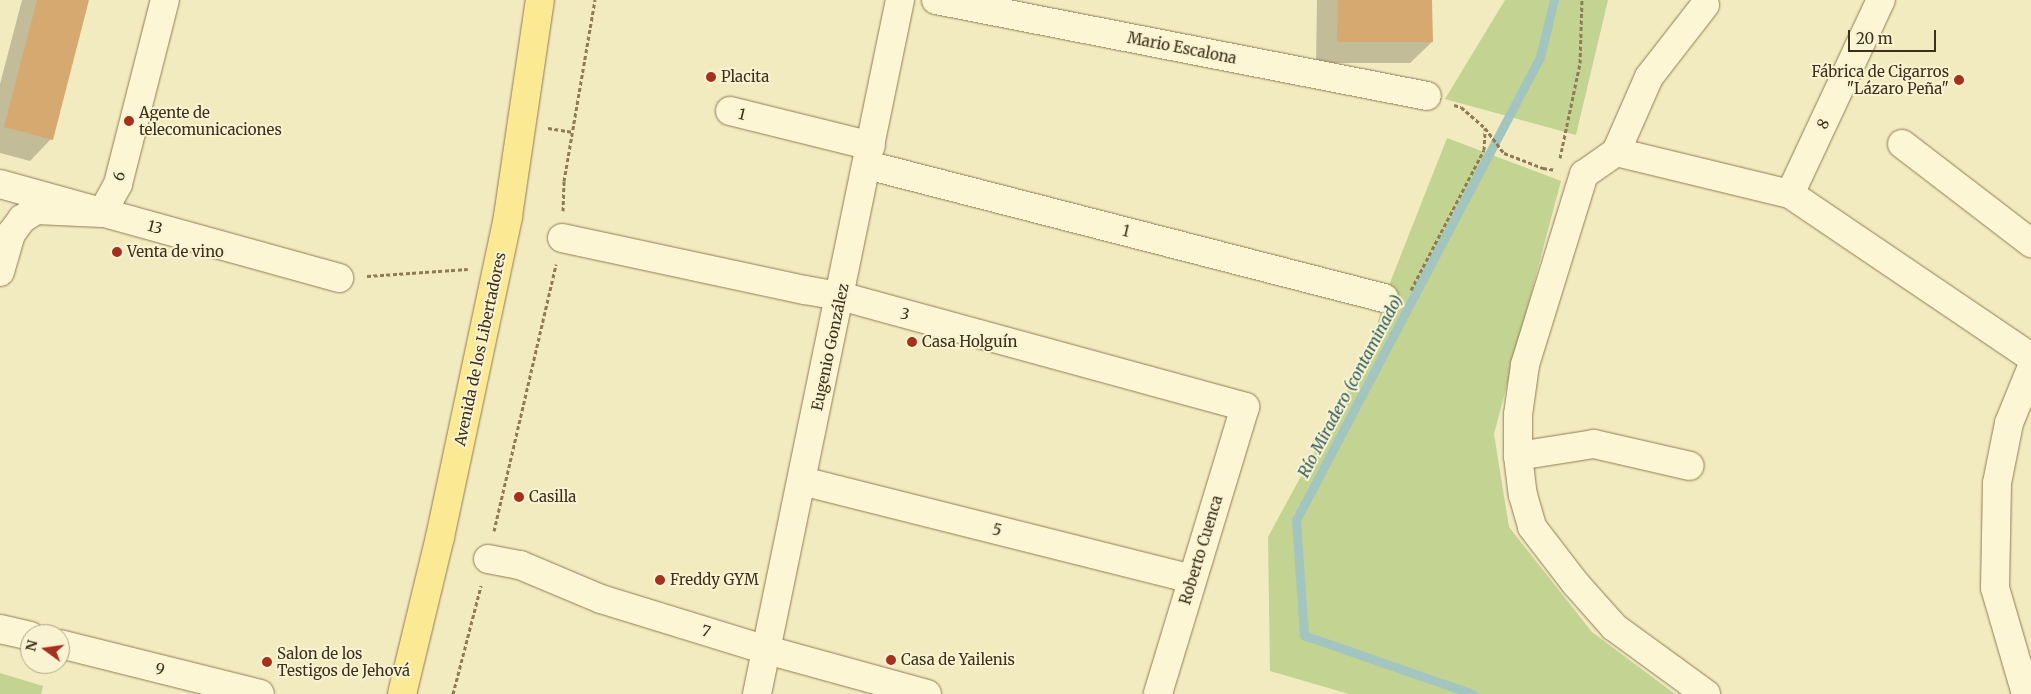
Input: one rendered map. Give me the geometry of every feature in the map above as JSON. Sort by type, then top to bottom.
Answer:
[{"type":"main road","name":"Avenida de los Libertadores","points":[[402,694],[440,537],[508,216],[540,0]]},
{"type":"street","name":"6","points":[[102,213],[118,184],[165,0]]},
{"type":"street","name":"Eugenio González","points":[[757,694],[900,0]]},
{"type":"street","name":"Mario Escalona","points":[[936,0],[1427,96]]},
{"type":"street","name":"8","points":[[1790,194],[1881,0]]},
{"type":"street","points":[[1705,5],[1649,77],[1616,152],[1584,174],[1525,365],[1518,415],[1518,456],[1523,495],[1532,527],[1575,583],[1614,627],[1706,694]]},
{"type":"street","name":"1","points":[[730,111],[869,156],[1384,298]]},
{"type":"street","points":[[1902,144],[2031,242]]},
{"type":"street","points":[[1616,152],[1790,194],[2031,357]]},
{"type":"street","name":"13","points":[[0,184],[339,278]]},
{"type":"street","points":[[0,272],[11,234],[22,219],[36,210],[102,213]]},
{"type":"street","name":"3","points":[[562,238],[840,296],[1245,407]]},
{"type":"street","points":[[2026,694],[1995,588],[1997,483],[2009,422],[2031,369]]},
{"type":"street","name":"Roberto Cuenca","points":[[1158,694],[1245,407]]},
{"type":"street","points":[[1518,456],[1594,444],[1690,466]]},
{"type":"street","name":"5","points":[[802,481],[1192,579]]},
{"type":"street","name":"7","points":[[488,559],[520,565],[601,599],[766,650],[927,694]]},
{"type":"street","points":[[0,629],[20,634]]},
{"type":"street","name":"9","points":[[70,646],[260,694]]},
{"type":"path","points":[[564,181],[595,0]]},
{"type":"path","points":[[1427,96],[1461,107],[1485,128],[1504,153],[1543,168],[1558,170],[1580,63],[1582,0]]},
{"type":"path","points":[[1384,298],[1405,302],[1484,150],[1485,128]]},
{"type":"path","points":[[453,694],[488,559],[562,238]]},
{"type":"path","points":[[339,278],[497,267]]},
{"type":"green space","points":[[1505,0],[1608,0],[1576,135],[1445,99]]},
{"type":"green space","points":[[1447,138],[1561,181],[1494,434],[1509,527],[1592,632],[1675,694],[1349,694],[1270,671],[1268,537],[1372,345],[1384,298]]},
{"type":"green space","points":[[0,673],[43,686],[41,694],[0,694]]},
{"type":"building","points":[[37,0],[89,0],[53,140],[4,127]]},
{"type":"building","points":[[1338,0],[1432,0],[1433,42],[1337,42]]},
{"type":"waterway","name":"Río Miradero (contaminado)","points":[[1473,694],[1304,635],[1296,520],[1540,57],[1554,0]]},
{"type":"place","name":"Placita","points":[[711,77]]},
{"type":"place","name":"Fábrica de Cigarros \"Lázaro Peña\"","points":[[1959,80]]},
{"type":"place","name":"Agente de telecomunicaciones","points":[[129,121]]},
{"type":"place","name":"Venta de vino","points":[[117,252]]},
{"type":"place","name":"Casa Holguín","points":[[912,342]]},
{"type":"place","name":"Casilla","points":[[519,497]]},
{"type":"place","name":"Freddy GYM","points":[[660,580]]},
{"type":"place","name":"Casa de Yailenis","points":[[891,660]]},
{"type":"place","name":"Salon de los Testigos de Jehová","points":[[267,662]]}]
